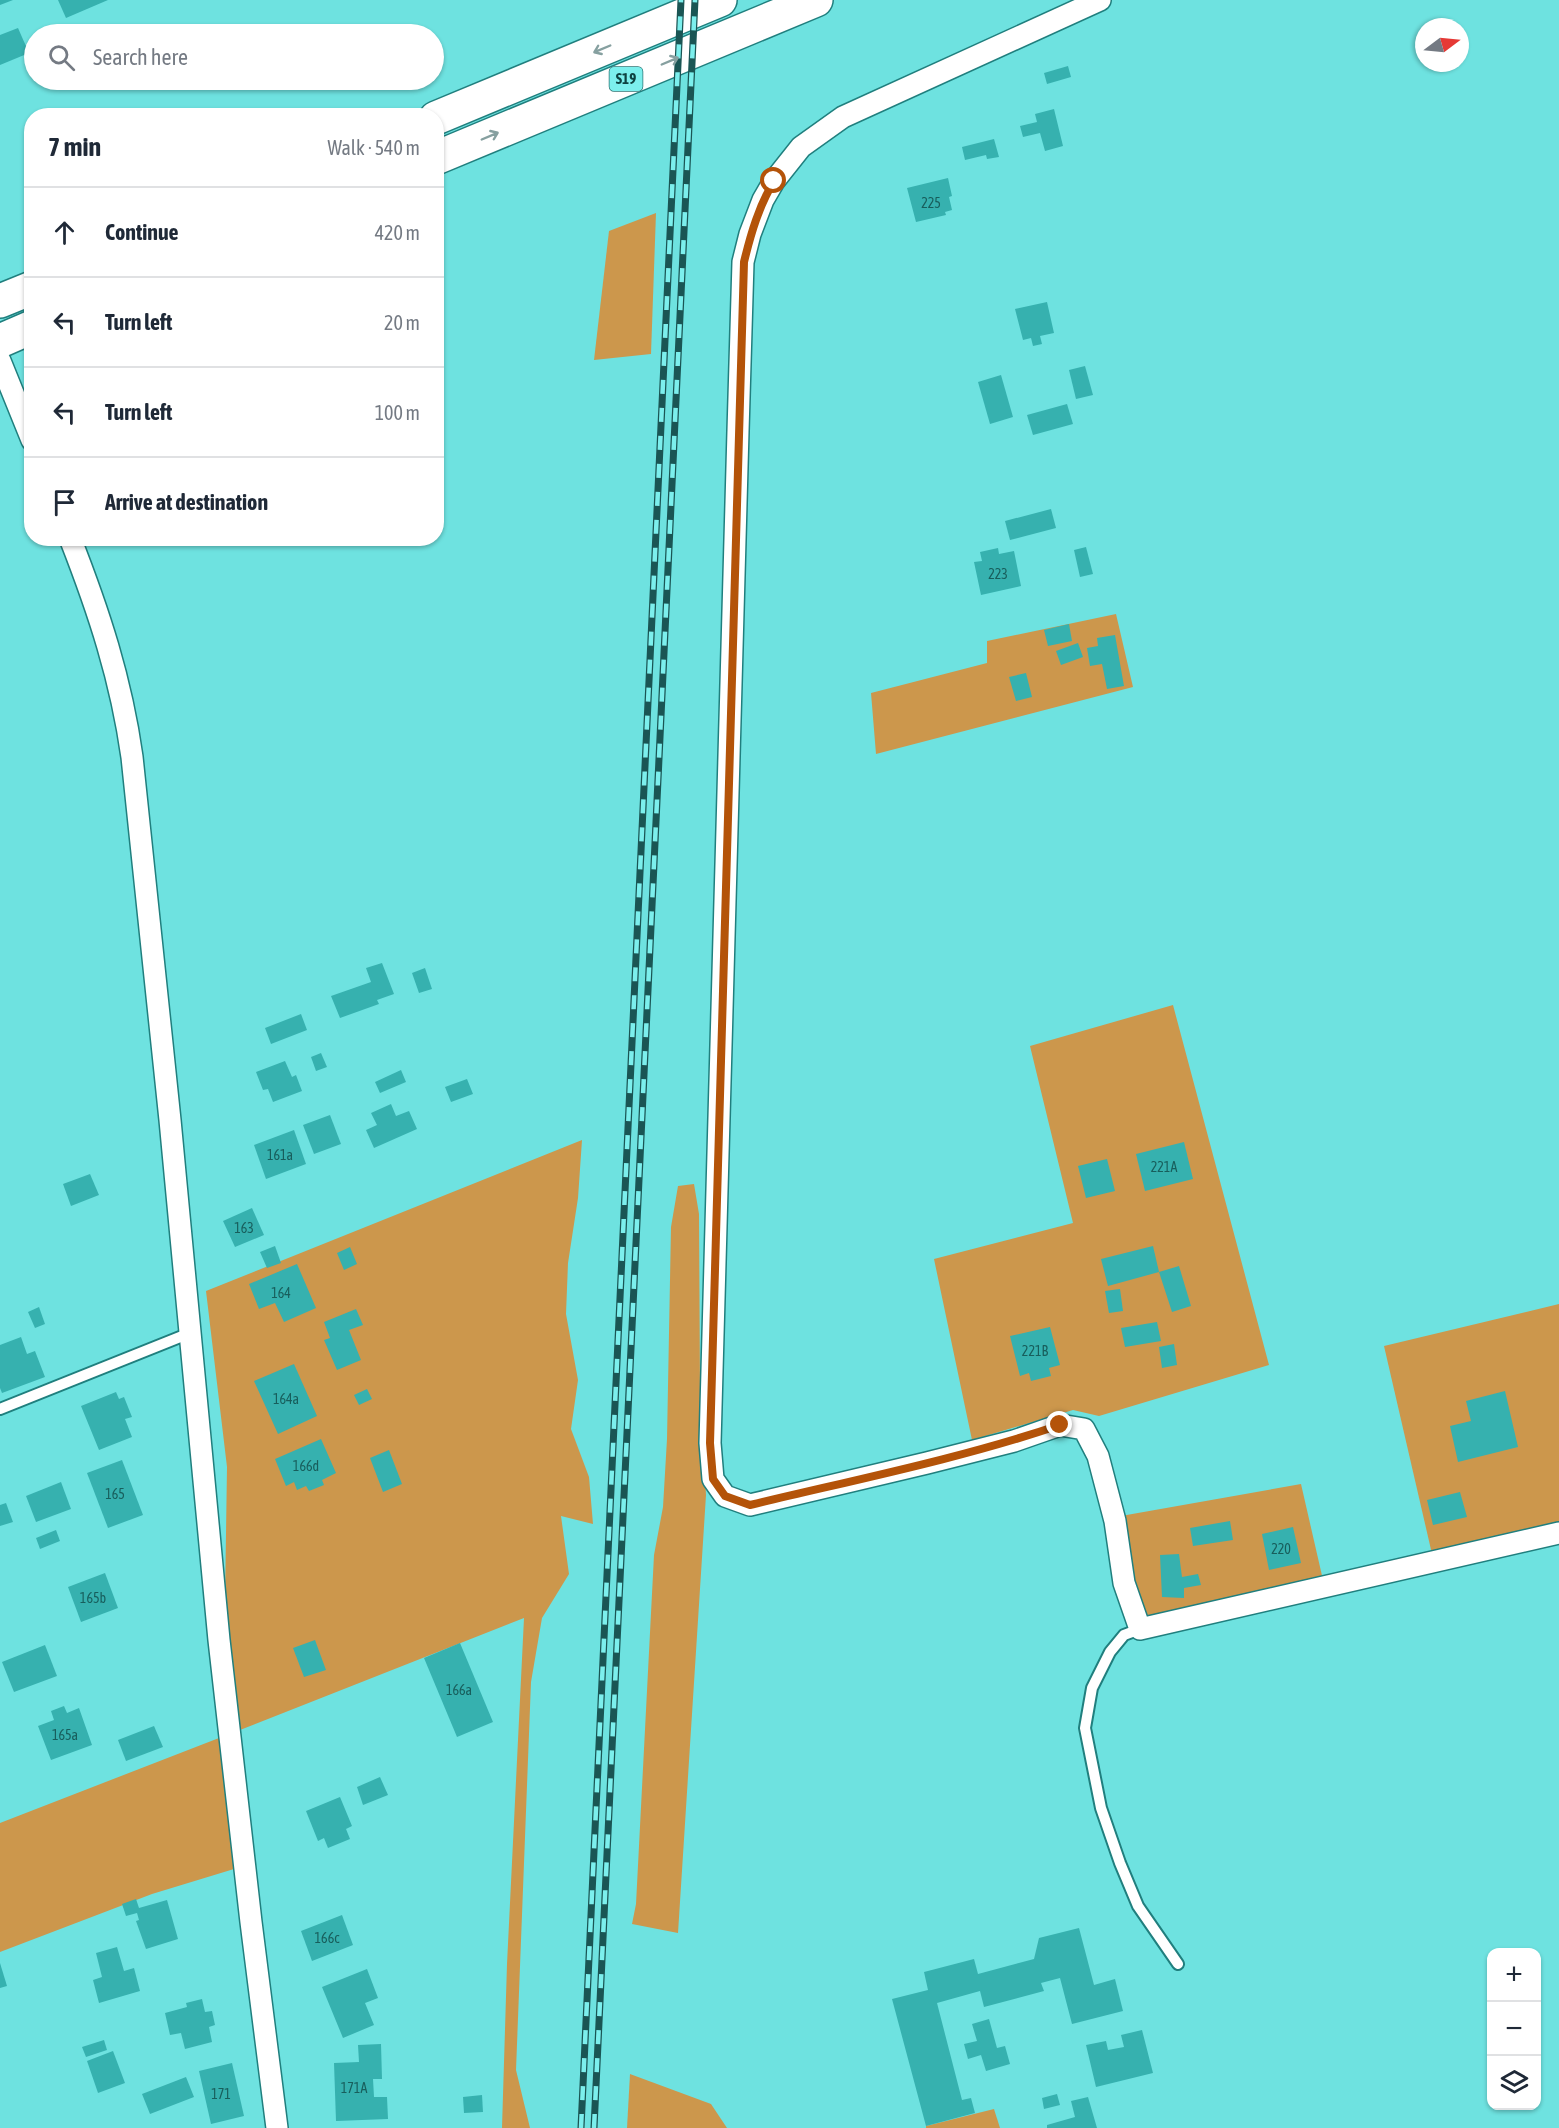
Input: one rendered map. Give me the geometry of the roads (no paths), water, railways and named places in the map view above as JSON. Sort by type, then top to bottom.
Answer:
[{"type":"highway","name":"S19","points":[[444,115],[720,0]]},
{"type":"highway","name":"S19","points":[[444,155],[816,0]]},
{"type":"highway","points":[[0,301],[24,291]]},
{"type":"highway","points":[[0,340],[24,330]]},
{"type":"street","points":[[1100,0],[843,117],[801,147],[774,181],[763,200],[750,234],[744,262],[738,430],[710,1443],[713,1479],[725,1496],[750,1505],[1014,1441],[1060,1425],[1084,1429],[1098,1456],[1114,1521],[1124,1583],[1140,1629],[1559,1533]]},
{"type":"street","points":[[0,361],[24,420]]},
{"type":"street","points":[[73,546],[112,657],[129,735],[144,859],[230,1739],[278,2128]]},
{"type":"lane","points":[[0,1410],[190,1333]]},
{"type":"lane","points":[[1140,1629],[1124,1635],[1110,1652],[1092,1688],[1085,1728],[1101,1808],[1120,1863],[1138,1906],[1178,1964]]},
{"type":"railway","points":[[581,2128],[681,0]]},
{"type":"railway","points":[[594,2128],[695,0]]}]
